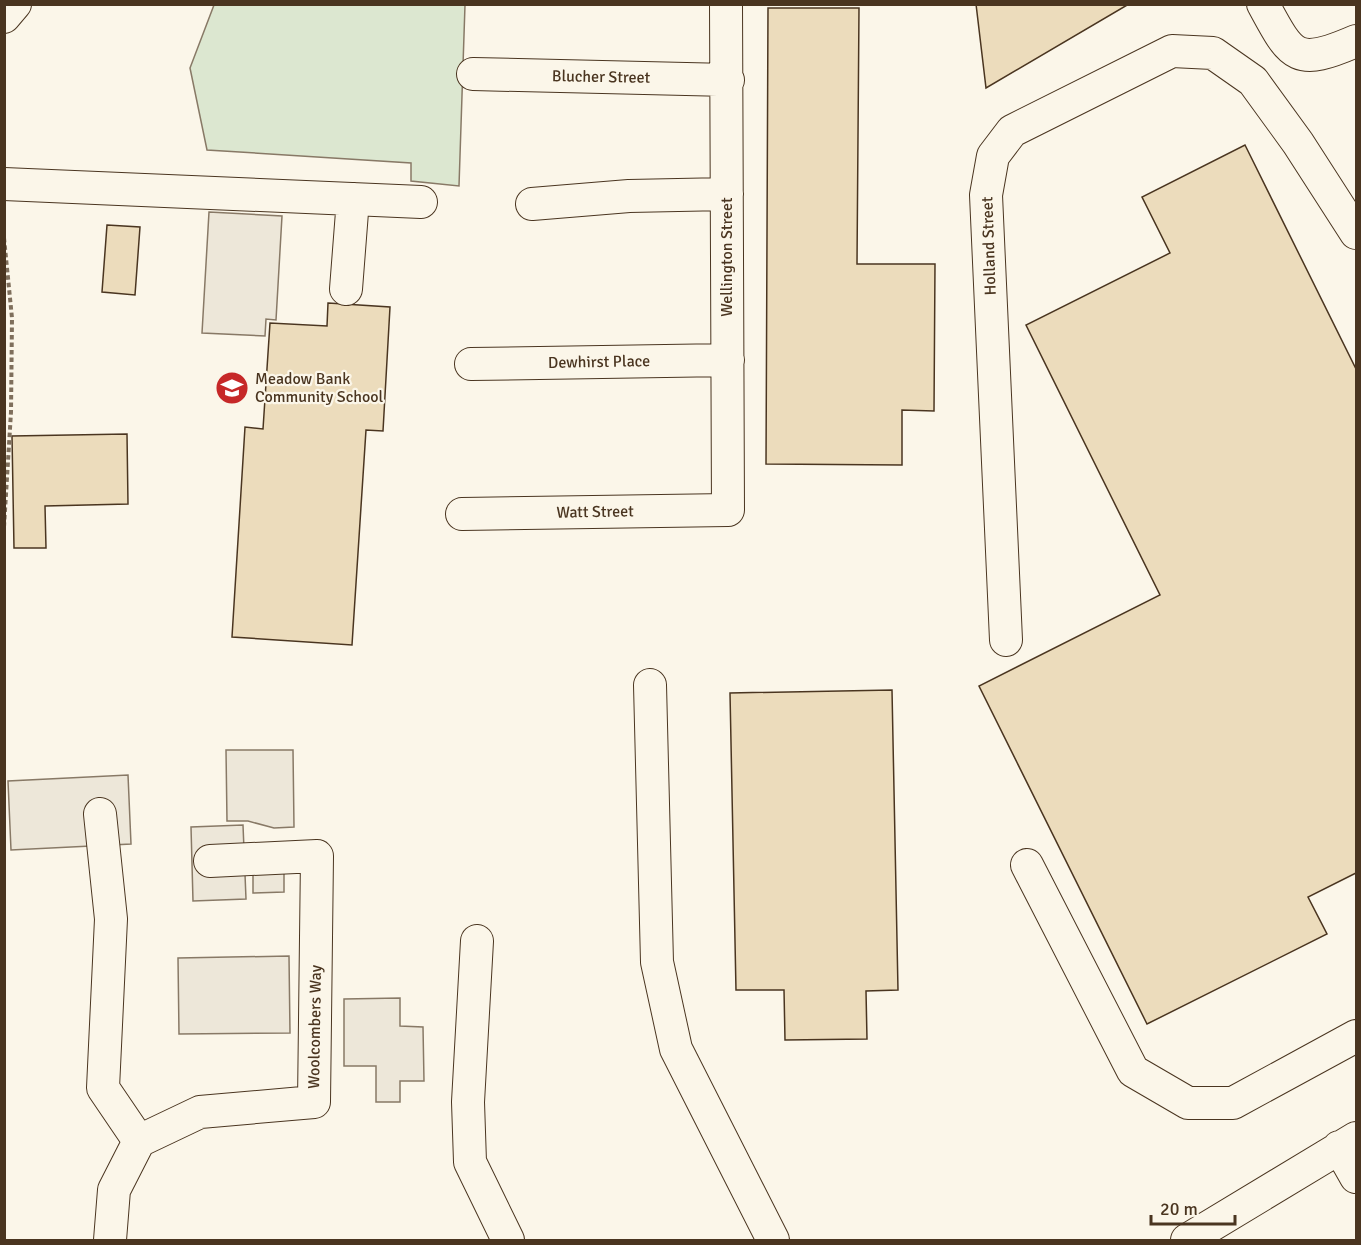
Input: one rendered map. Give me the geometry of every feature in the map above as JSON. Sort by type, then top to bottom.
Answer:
[{"type":"street","points":[[4,17],[15,4]]},
{"type":"street","name":"Wellington Street","points":[[726,4],[728,510]]},
{"type":"street","points":[[1263,4],[1284,44],[1292,50],[1313,55],[1325,54],[1356,41]]},
{"type":"street","name":"Holland Street","points":[[1006,640],[986,195],[993,156],[1011,131],[1172,51],[1213,52],[1252,81],[1298,143],[1356,233]]},
{"type":"street","name":"Blucher Street","points":[[474,74],[728,80]]},
{"type":"street","points":[[4,184],[257,204],[353,199],[421,202]]},
{"type":"street","points":[[532,204],[629,196],[727,194]]},
{"type":"street","points":[[346,289],[353,199]]},
{"type":"street","name":"Dewhirst Place","points":[[471,364],[728,360]]},
{"type":"street","name":"Watt Street","points":[[462,514],[728,510]]},
{"type":"street","points":[[650,685],[657,962],[676,1049],[773,1240]]},
{"type":"street","points":[[100,814],[111,919],[104,1088],[139,1141],[114,1190],[110,1240]]},
{"type":"street","name":"Woolcombers Way","points":[[139,1141],[200,1112],[314,1102],[317,856],[210,861]]},
{"type":"street","points":[[1027,865],[1133,1071],[1188,1103],[1233,1103],[1356,1036]]},
{"type":"street","points":[[477,941],[468,1102],[470,1162],[508,1240]]},
{"type":"street","points":[[1187,1240],[1221,1232],[1348,1143],[1356,1178]]},
{"type":"path","points":[[4,238],[12,318],[11,412],[4,527]]},
{"type":"green space","points":[[214,5],[465,5],[459,186],[411,181],[411,163],[207,150],[190,68]]},
{"type":"shaded area","points":[[209,212],[282,216],[276,320],[266,319],[265,336],[202,333]]},
{"type":"shaded area","points":[[226,750],[293,750],[294,827],[274,828],[248,821],[227,821]]},
{"type":"shaded area","points":[[128,775],[131,844],[11,850],[8,781]]},
{"type":"shaded area","points":[[243,825],[246,899],[193,901],[191,827]]},
{"type":"shaded area","points":[[253,872],[284,873],[284,892],[253,893]]},
{"type":"shaded area","points":[[289,956],[290,1033],[179,1034],[178,958]]},
{"type":"shaded area","points":[[400,998],[400,1026],[423,1027],[424,1081],[400,1081],[400,1102],[376,1102],[376,1066],[344,1066],[344,999]]},
{"type":"building","points":[[976,4],[1129,4],[986,88]]},
{"type":"building","points":[[768,8],[859,8],[857,264],[935,264],[934,411],[902,410],[902,465],[766,464]]},
{"type":"building","points":[[1245,145],[1356,369],[1356,873],[1308,897],[1327,934],[1147,1024],[979,686],[1160,595],[1026,325],[1170,253],[1142,197]]},
{"type":"building","points":[[107,225],[140,227],[135,295],[102,292]]},
{"type":"building","points":[[328,303],[390,307],[383,431],[366,430],[352,645],[232,637],[245,427],[263,429],[270,323],[327,326]]},
{"type":"building","points":[[127,434],[128,504],[45,506],[46,548],[14,548],[12,436]]},
{"type":"building","points":[[892,690],[898,990],[866,991],[867,1039],[785,1040],[784,990],[736,990],[730,693]]},
{"type":"place","name":"Meadow Bank Community School","points":[[232,388]]}]
